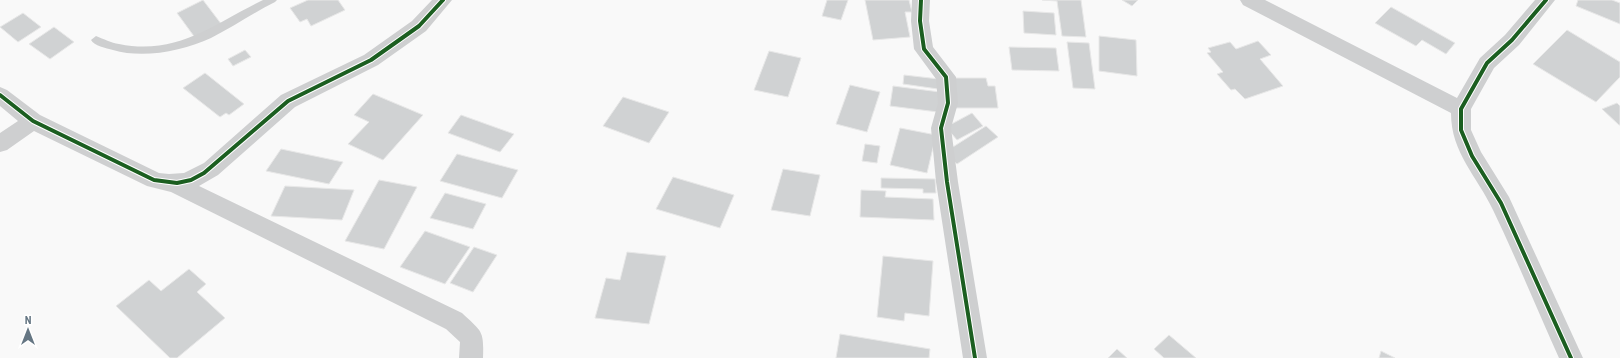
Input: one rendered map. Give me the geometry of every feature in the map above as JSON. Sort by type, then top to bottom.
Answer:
[{"type":"street","points":[[0,95],[33,121],[163,184],[175,184],[200,176],[211,169],[288,101],[371,60],[419,26],[442,0]]},
{"type":"street","points":[[921,0],[920,21],[924,49],[946,77],[948,103],[941,128],[947,182],[975,358]]},
{"type":"street","points":[[1249,0],[1461,109]]},
{"type":"street","points":[[1546,0],[1512,40],[1487,63],[1461,109],[1461,130],[1472,156],[1501,203],[1571,358]]},
{"type":"street","points":[[0,144],[33,121]]},
{"type":"street","points":[[175,184],[454,321],[472,338],[471,358]]},
{"type":"lane","points":[[96,40],[120,48],[151,49],[180,46],[207,35],[272,0]]},
{"type":"building","points":[[203,0],[222,25],[196,39],[177,13]]},
{"type":"building","points":[[308,0],[338,0],[345,10],[311,26],[307,19],[300,22],[290,8]]},
{"type":"building","points":[[827,0],[848,0],[841,20],[822,16]]},
{"type":"building","points":[[865,0],[909,0],[912,12],[905,12],[910,37],[873,40]]},
{"type":"building","points":[[1042,0],[1081,0],[1086,37],[1062,36],[1057,1]]},
{"type":"building","points":[[1122,0],[1138,0],[1132,6]]},
{"type":"building","points":[[1578,0],[1612,0],[1620,3],[1620,24],[1576,6]]},
{"type":"building","points":[[1391,7],[1455,43],[1446,54],[1422,40],[1416,46],[1375,23]]},
{"type":"building","points":[[1023,11],[1054,13],[1056,35],[1024,33]]},
{"type":"building","points":[[23,13],[41,27],[18,42],[0,27]]},
{"type":"building","points":[[54,27],[74,42],[50,59],[29,44]]},
{"type":"building","points":[[1567,30],[1620,62],[1620,77],[1596,102],[1533,64]]},
{"type":"building","points":[[1099,36],[1136,40],[1137,76],[1099,71]]},
{"type":"building","points":[[1258,41],[1271,55],[1260,59],[1283,86],[1245,99],[1235,89],[1231,90],[1217,74],[1223,72],[1207,53],[1211,52],[1208,48],[1230,42],[1236,49]]},
{"type":"building","points":[[1067,42],[1089,43],[1095,89],[1073,88]]},
{"type":"building","points":[[1009,47],[1056,48],[1059,71],[1012,70]]},
{"type":"building","points":[[245,50],[251,57],[233,66],[228,59]]},
{"type":"building","points":[[769,51],[801,58],[788,97],[754,90]]},
{"type":"building","points":[[205,73],[244,104],[229,115],[226,113],[220,117],[183,88]]},
{"type":"building","points":[[904,75],[939,79],[938,89],[903,84]]},
{"type":"building","points":[[951,78],[986,78],[988,86],[995,86],[998,108],[954,108]]},
{"type":"building","points":[[850,85],[880,92],[867,132],[836,124]]},
{"type":"building","points":[[893,86],[940,92],[938,112],[890,106]]},
{"type":"building","points":[[373,94],[423,115],[383,160],[348,144],[369,122],[354,115]]},
{"type":"building","points":[[623,97],[669,112],[649,143],[603,126]]},
{"type":"building","points":[[1617,103],[1620,106],[1620,125],[1602,109]]},
{"type":"building","points":[[972,113],[983,126],[957,140],[946,127]]},
{"type":"building","points":[[461,115],[514,134],[500,152],[448,133]]},
{"type":"building","points":[[986,126],[998,137],[957,164],[945,152]]},
{"type":"building","points":[[900,128],[936,135],[927,173],[890,165]]},
{"type":"building","points":[[865,144],[880,146],[877,163],[862,161]]},
{"type":"building","points":[[281,149],[343,162],[329,184],[266,171]]},
{"type":"building","points":[[457,154],[518,170],[502,198],[440,181]]},
{"type":"building","points":[[783,169],[820,175],[810,216],[771,210]]},
{"type":"building","points":[[673,177],[734,195],[720,228],[656,209]]},
{"type":"building","points":[[881,178],[935,179],[936,193],[923,193],[923,189],[881,188]]},
{"type":"building","points":[[379,180],[417,187],[384,249],[345,241]]},
{"type":"building","points":[[285,186],[354,190],[342,220],[271,216]]},
{"type":"building","points":[[861,190],[886,191],[885,197],[933,199],[934,220],[860,217]]},
{"type":"building","points":[[445,193],[486,204],[473,229],[430,218]]},
{"type":"building","points":[[425,231],[470,247],[445,284],[400,267]]},
{"type":"building","points":[[474,247],[497,255],[473,292],[450,283]]},
{"type":"building","points":[[627,252],[666,256],[649,324],[595,318],[606,278],[620,280]]},
{"type":"building","points":[[883,256],[933,261],[929,316],[905,313],[904,321],[877,317]]},
{"type":"building","points":[[189,269],[206,284],[197,292],[225,318],[177,358],[170,358],[116,306],[149,280],[161,291]]},
{"type":"building","points":[[840,334],[930,349],[929,358],[836,358]]},
{"type":"building","points":[[1169,335],[1196,358],[1164,358],[1154,349]]},
{"type":"building","points":[[1117,349],[1127,358],[1108,358]]},
{"type":"building","points":[[1381,351],[1395,358],[1379,358]]},
{"type":"cycle path","points":[[0,95],[33,121],[154,180],[169,183],[184,182],[191,180],[211,169],[288,101],[371,60],[419,26],[443,0]]},
{"type":"cycle path","points":[[921,0],[920,21],[924,49],[946,77],[948,103],[941,128],[947,182],[975,358]]},
{"type":"cycle path","points":[[1546,0],[1512,40],[1487,63],[1461,109],[1461,130],[1472,156],[1501,203],[1571,358]]}]
